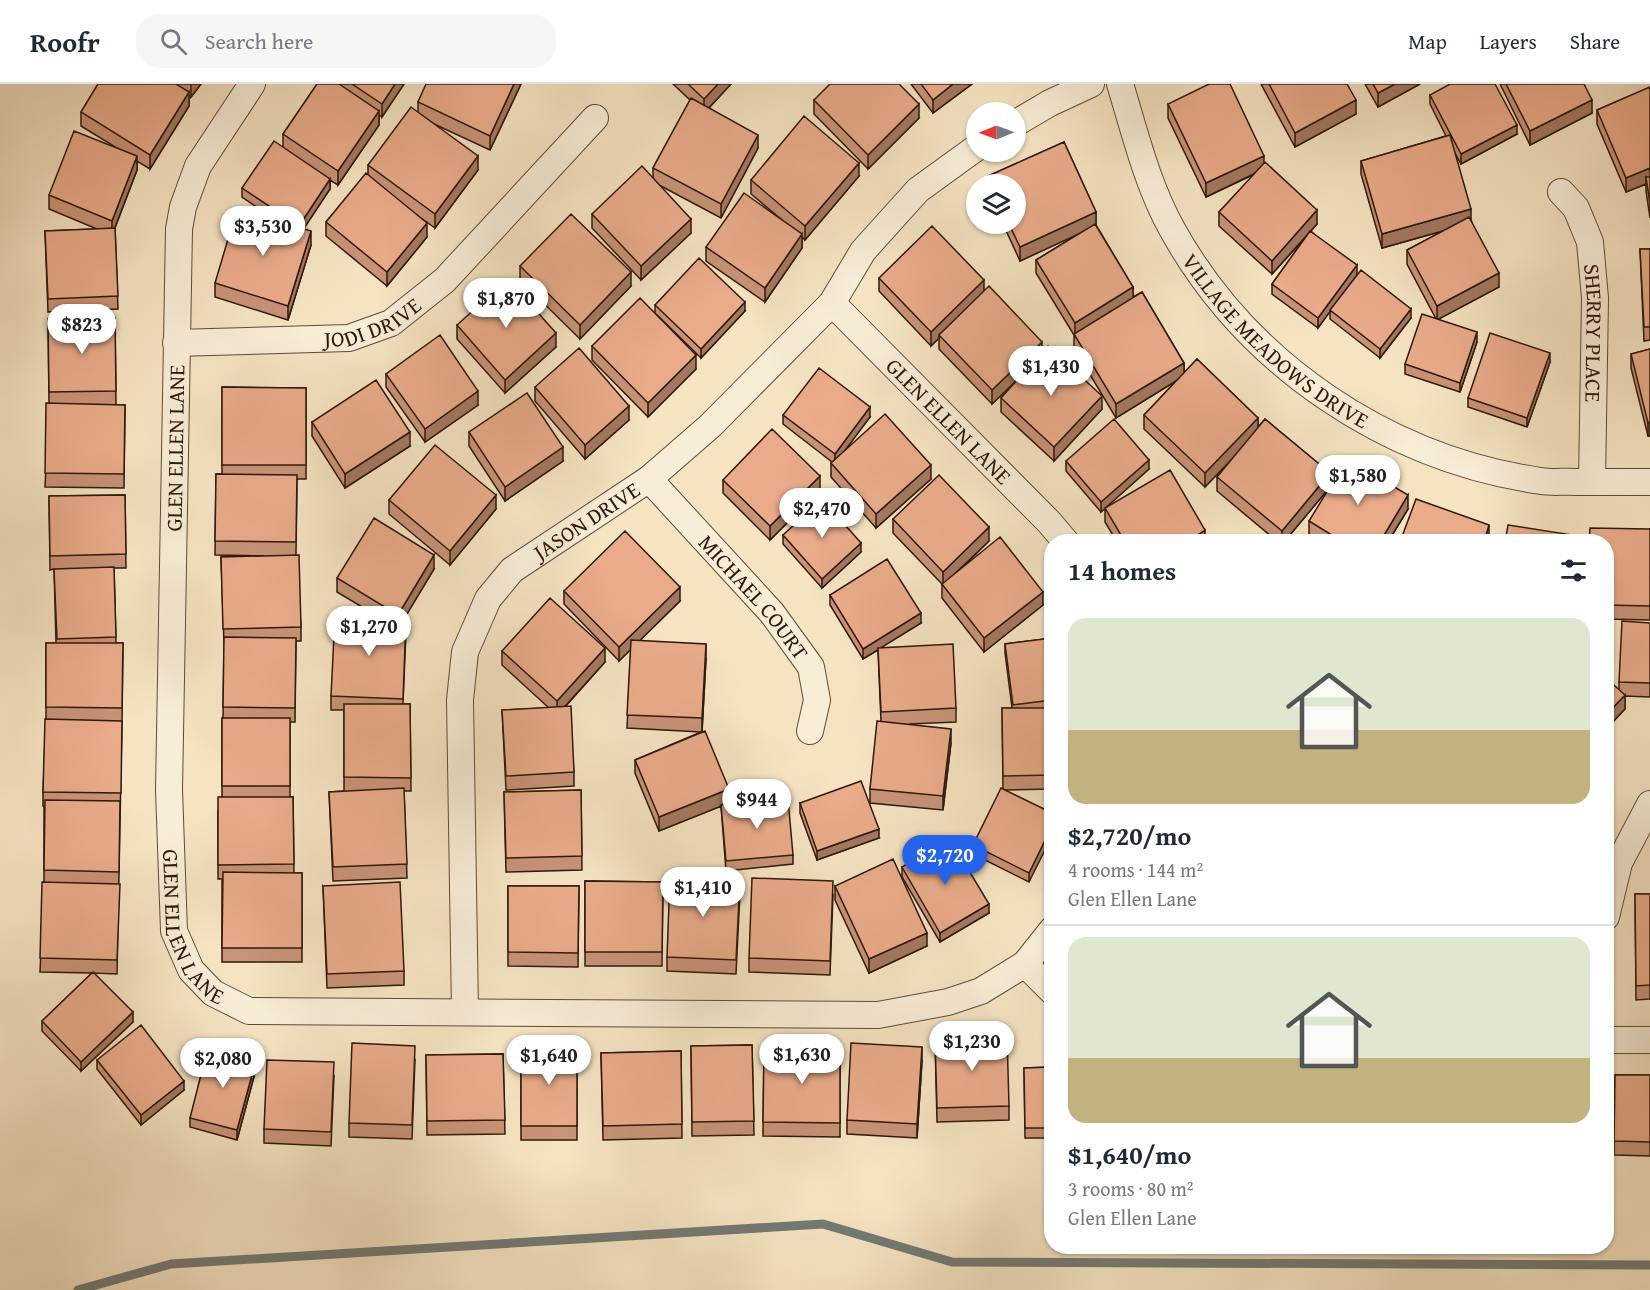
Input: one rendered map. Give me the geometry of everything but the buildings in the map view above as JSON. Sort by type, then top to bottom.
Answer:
[{"type":"street","name":"GLEN ELLEN LANE","points":[[252,84],[198,166],[183,207],[179,229],[169,790],[174,931],[190,970],[213,993],[249,1011],[878,1015],[959,998],[981,991],[1025,964],[1044,940]]},
{"type":"street","points":[[1026,117],[1091,84]]},
{"type":"street","name":"VILLAGE MEADOWS DRIVE","points":[[1120,84],[1150,182],[1172,229],[1199,273],[1230,314],[1266,351],[1298,378],[1380,430],[1444,458],[1493,472],[1543,481],[1650,482]]},
{"type":"street","name":"JODI DRIVE","points":[[177,343],[349,338],[391,323],[445,280],[595,118]]},
{"type":"street","name":"JASON DRIVE","points":[[465,1011],[460,700],[465,652],[488,599],[512,570],[649,479],[710,426],[832,303],[863,251],[918,190],[966,155]]},
{"type":"street","name":"SHERRY PLACE","points":[[1561,192],[1576,208],[1590,242],[1595,298],[1592,482]]},
{"type":"street","name":"GLEN ELLEN LANE","points":[[832,303],[1059,534]]},
{"type":"street","name":"MICHAEL COURT","points":[[649,479],[772,613],[811,667],[817,700],[810,731]]},
{"type":"street","points":[[1614,884],[1619,863],[1650,804]]},
{"type":"street","points":[[1025,964],[1044,983]]},
{"type":"street","points":[[1614,1040],[1650,1040]]},
{"type":"waterway","points":[[78,1290],[171,1264],[823,1224],[952,1262],[1650,1265]]}]
